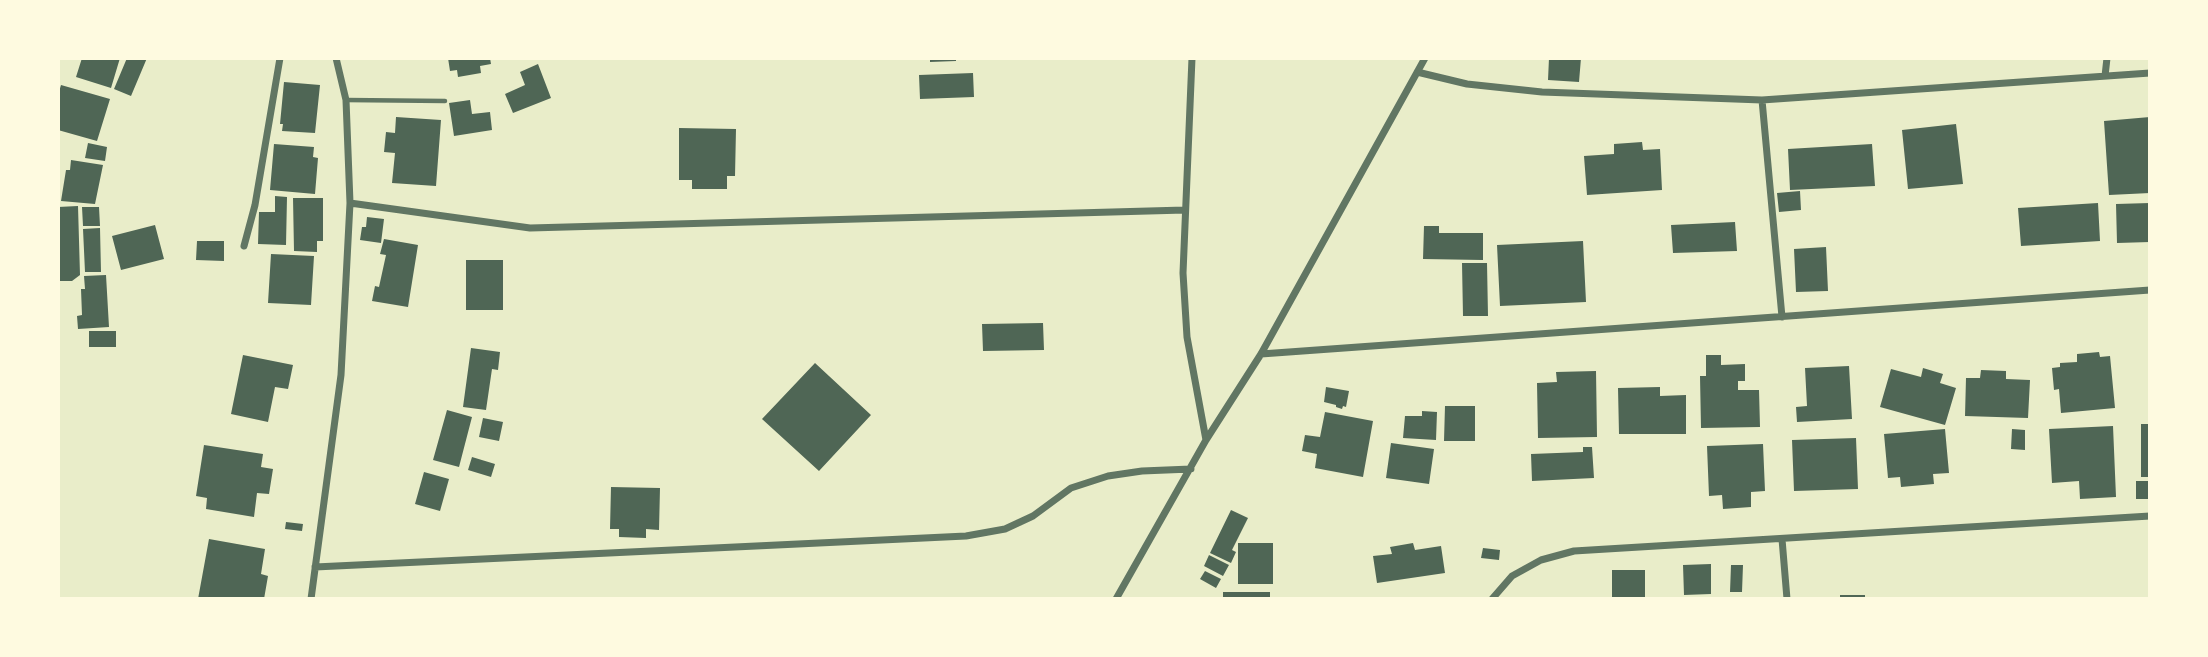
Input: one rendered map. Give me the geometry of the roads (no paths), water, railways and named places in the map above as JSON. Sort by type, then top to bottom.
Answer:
[{"type":"street","points":[[244,246],[255,205],[280,58]]},
{"type":"street","points":[[311,599],[341,375],[350,203],[346,100],[336,58]]},
{"type":"street","points":[[1192,58],[1183,272],[1187,337],[1206,440]]},
{"type":"street","points":[[1116,599],[1206,440],[1261,354],[1425,58]]},
{"type":"street","points":[[2105,76],[2107,58]]},
{"type":"street","points":[[1417,72],[1466,84],[1542,92],[1762,100],[2150,73]]},
{"type":"street","points":[[1762,100],[1782,317]]},
{"type":"street","points":[[350,203],[530,228],[1185,210]]},
{"type":"street","points":[[1261,354],[2150,290]]},
{"type":"street","points":[[315,567],[966,536],[1005,529],[1033,516],[1072,488],[1108,476],[1142,471],[1191,469]]},
{"type":"street","points":[[1492,599],[1512,576],[1541,560],[1574,551],[2150,516]]},
{"type":"street","points":[[1782,539],[1787,599]]},
{"type":"lane","points":[[346,100],[445,101]]}]
